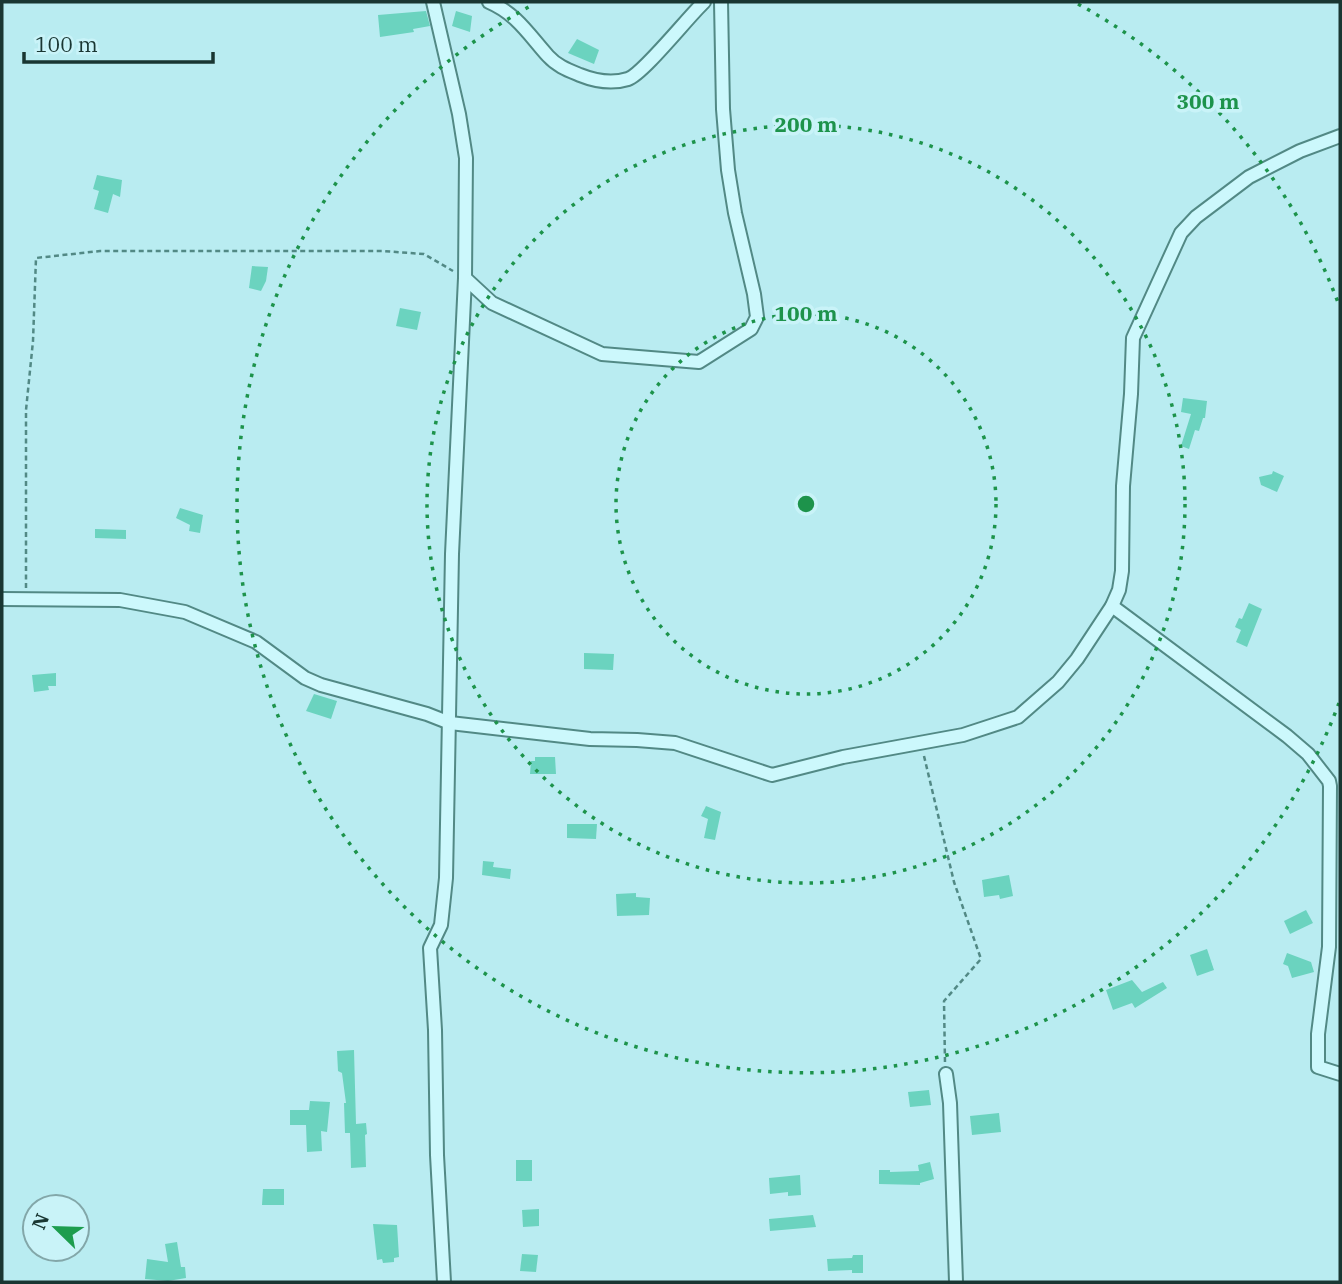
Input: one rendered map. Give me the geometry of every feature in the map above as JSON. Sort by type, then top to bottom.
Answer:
[{"type":"street","points":[[433,2],[459,114],[466,158],[465,278],[453,513],[444,901],[439,930],[430,948],[444,1282]]},
{"type":"street","points":[[489,2],[506,9],[517,18],[557,65],[606,82],[630,79],[704,2]]},
{"type":"street","points":[[465,278],[492,303],[603,354],[699,362],[751,329],[757,317],[754,294],[735,214],[728,170],[720,2]]},
{"type":"street","points":[[2,599],[120,600],[185,612],[256,642],[305,678],[321,685],[427,713],[450,723],[590,740],[663,741],[772,775],[843,757],[963,735],[1008,721],[1027,711],[1058,682],[1077,659],[1112,606],[1122,580],[1122,486],[1133,338],[1181,233],[1196,217],[1249,177],[1300,151],[1340,136]]},
{"type":"street","points":[[1112,606],[1287,736],[1308,754],[1329,780],[1329,947],[1318,1034],[1318,1067],[1340,1074]]},
{"type":"street","points":[[946,1074],[950,1104],[956,1282]]},
{"type":"path","points":[[26,598],[26,411],[33,341],[36,258],[100,251],[383,251],[424,254],[465,278]]},
{"type":"path","points":[[920,742],[954,882],[981,959],[944,1001],[946,1074]]},
{"type":"building","points":[[426,11],[430,26],[413,29],[414,32],[380,37],[378,15]]},
{"type":"building","points":[[456,11],[472,16],[470,32],[452,26]]},
{"type":"building","points":[[577,39],[599,50],[594,64],[568,53]]},
{"type":"building","points":[[97,175],[122,180],[120,197],[113,194],[108,213],[94,209],[99,191],[93,189]]},
{"type":"building","points":[[252,266],[268,267],[261,291],[249,288]]},
{"type":"building","points":[[400,308],[421,312],[417,330],[396,326]]},
{"type":"building","points":[[1183,398],[1207,401],[1205,418],[1199,431],[1195,430],[1189,449],[1181,446],[1191,414],[1181,412]]},
{"type":"building","points":[[1273,471],[1284,476],[1277,492],[1261,485],[1259,477],[1272,474]]},
{"type":"building","points":[[180,508],[203,515],[200,533],[189,531],[190,525],[176,518]]},
{"type":"building","points":[[95,529],[126,530],[126,539],[95,538]]},
{"type":"building","points":[[1249,603],[1262,609],[1247,647],[1236,642],[1241,630],[1235,627]]},
{"type":"building","points":[[584,653],[614,654],[613,670],[584,669]]},
{"type":"building","points":[[56,673],[56,686],[48,686],[49,690],[34,692],[32,675]]},
{"type":"building","points":[[314,694],[337,701],[331,719],[306,711]]},
{"type":"building","points":[[535,757],[555,757],[556,774],[530,774],[531,761],[535,761]]},
{"type":"building","points":[[706,806],[721,812],[715,840],[704,838],[708,819],[701,816]]},
{"type":"building","points":[[567,824],[597,824],[596,839],[567,838]]},
{"type":"building","points":[[483,861],[494,862],[493,867],[511,869],[510,879],[482,875]]},
{"type":"building","points":[[1009,875],[1013,896],[1000,899],[999,895],[984,897],[982,880]]},
{"type":"building","points":[[636,893],[636,897],[650,898],[649,915],[617,916],[616,894]]},
{"type":"building","points":[[1306,910],[1313,923],[1290,934],[1284,921]]},
{"type":"building","points":[[1207,949],[1214,970],[1197,976],[1190,955]]},
{"type":"building","points":[[1287,953],[1311,962],[1314,972],[1292,978],[1288,966],[1283,964]]},
{"type":"building","points":[[1132,980],[1142,992],[1163,982],[1167,988],[1135,1008],[1132,1003],[1113,1010],[1106,990]]},
{"type":"building","points":[[354,1050],[356,1124],[366,1123],[367,1134],[366,1167],[351,1168],[350,1133],[345,1133],[346,1103],[342,1073],[338,1071],[337,1051]]},
{"type":"building","points":[[929,1090],[931,1105],[910,1107],[908,1092]]},
{"type":"building","points":[[310,1101],[330,1102],[327,1132],[321,1131],[322,1151],[307,1152],[306,1125],[290,1125],[290,1110],[309,1110]]},
{"type":"building","points":[[999,1113],[1001,1132],[972,1135],[970,1116]]},
{"type":"building","points":[[516,1160],[532,1160],[532,1181],[516,1181]]},
{"type":"building","points":[[930,1162],[934,1179],[920,1185],[879,1184],[879,1170],[919,1171],[918,1165]]},
{"type":"building","points":[[800,1175],[801,1195],[788,1196],[788,1192],[770,1194],[769,1178]]},
{"type":"building","points":[[263,1189],[284,1189],[284,1205],[262,1205]]},
{"type":"building","points":[[539,1209],[539,1226],[523,1227],[522,1210]]},
{"type":"building","points":[[813,1215],[816,1227],[770,1231],[769,1219]]},
{"type":"building","points":[[373,1224],[397,1225],[399,1257],[394,1258],[394,1262],[383,1263],[382,1259],[377,1260]]},
{"type":"building","points":[[177,1242],[181,1267],[185,1267],[186,1278],[168,1281],[145,1279],[147,1259],[168,1262],[165,1244]]},
{"type":"building","points":[[522,1254],[538,1255],[536,1272],[520,1271]]},
{"type":"building","points":[[853,1255],[863,1255],[863,1273],[852,1273],[852,1270],[828,1271],[827,1259],[852,1258]]}]
